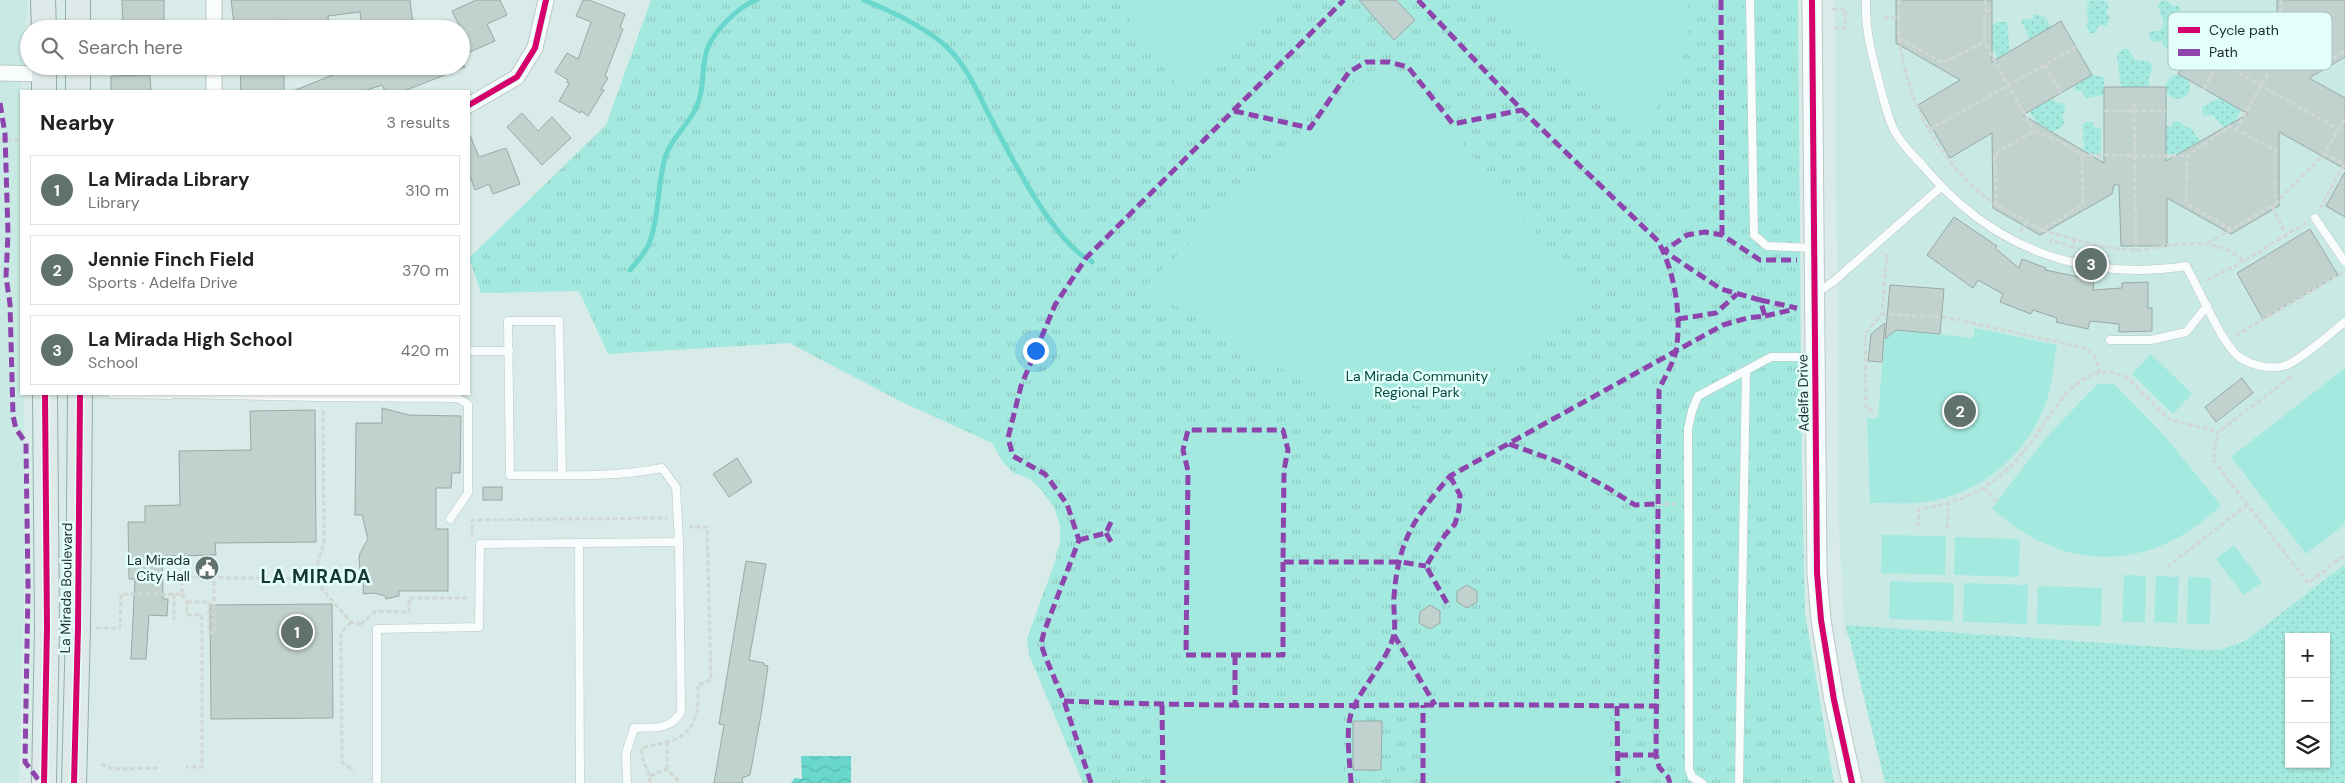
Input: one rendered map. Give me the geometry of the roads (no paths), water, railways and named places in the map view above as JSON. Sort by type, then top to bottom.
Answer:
[{"type":"main road","points":[[43,0],[44,20]]},
{"type":"main road","points":[[78,0],[78,20]]},
{"type":"main road","points":[[78,75],[78,90]]},
{"type":"main road","name":"La Mirada Boulevard","points":[[44,783],[47,627],[46,395]]},
{"type":"main road","name":"La Mirada Boulevard","points":[[74,783],[78,628],[80,395]]},
{"type":"street","points":[[214,0],[214,20]]},
{"type":"street","points":[[470,104],[517,77],[535,48],[546,0]]},
{"type":"street","name":"Adelfa Drive","points":[[1812,0],[1817,574],[1821,620],[1834,700],[1852,783]]},
{"type":"street","points":[[0,73],[20,75]]},
{"type":"street","points":[[22,75],[44,77]]},
{"type":"street","points":[[214,75],[214,90]]},
{"type":"lane","points":[[1750,0],[1754,235],[1767,246],[1814,248]]},
{"type":"lane","points":[[1866,0],[1865,18],[1870,51],[1896,134],[1957,203],[2015,242],[2041,254],[2090,267],[2111,270],[2156,270],[2186,266],[2227,341],[2237,355],[2249,362],[2278,368],[2290,364],[2345,322]]},
{"type":"lane","points":[[1815,294],[1834,281],[1941,187]]},
{"type":"lane","points":[[2315,218],[2345,262]]},
{"type":"lane","points":[[2110,340],[2151,340],[2186,332],[2207,306]]},
{"type":"lane","points":[[562,475],[560,320],[508,321],[510,475],[562,475],[630,474],[662,468],[676,487],[679,542],[680,712],[675,721],[666,726],[634,728],[626,752],[627,783]]},
{"type":"lane","points":[[470,351],[509,351]]},
{"type":"lane","points":[[1702,783],[1692,778],[1689,768],[1688,429],[1692,411],[1698,396],[1771,358],[1815,357]]},
{"type":"lane","points":[[1740,783],[1746,371]]},
{"type":"lane","points":[[246,395],[457,396],[468,404],[468,494],[450,519]]},
{"type":"lane","points":[[377,783],[376,629],[479,627],[480,544],[679,542]]},
{"type":"lane","points":[[579,544],[580,783]]},
{"type":"water","points":[[801,756],[851,756],[851,783],[791,783],[795,778],[802,779]]},
{"type":"waterway","points":[[630,270],[650,242],[656,217],[663,165],[668,149],[695,110],[701,94],[704,62],[708,47],[716,33],[729,19],[743,7],[757,0]]},
{"type":"waterway","points":[[864,0],[894,13],[923,29],[956,56],[973,83],[1029,189],[1056,228],[1069,244],[1083,256]]},
{"type":"place","name":"La Mirada High School","points":[[2091,264]]},
{"type":"place","name":"Jennie Finch Field","points":[[1960,411]]},
{"type":"place","name":"La Mirada City Hall","points":[[207,568]]},
{"type":"place","name":"La Mirada Library","points":[[297,632]]},
{"type":"district","name":"LA MIRADA","points":[[316,576]]},
{"type":"park label","name":"La Mirada Community Regional Park","points":[[1417,384]]}]
